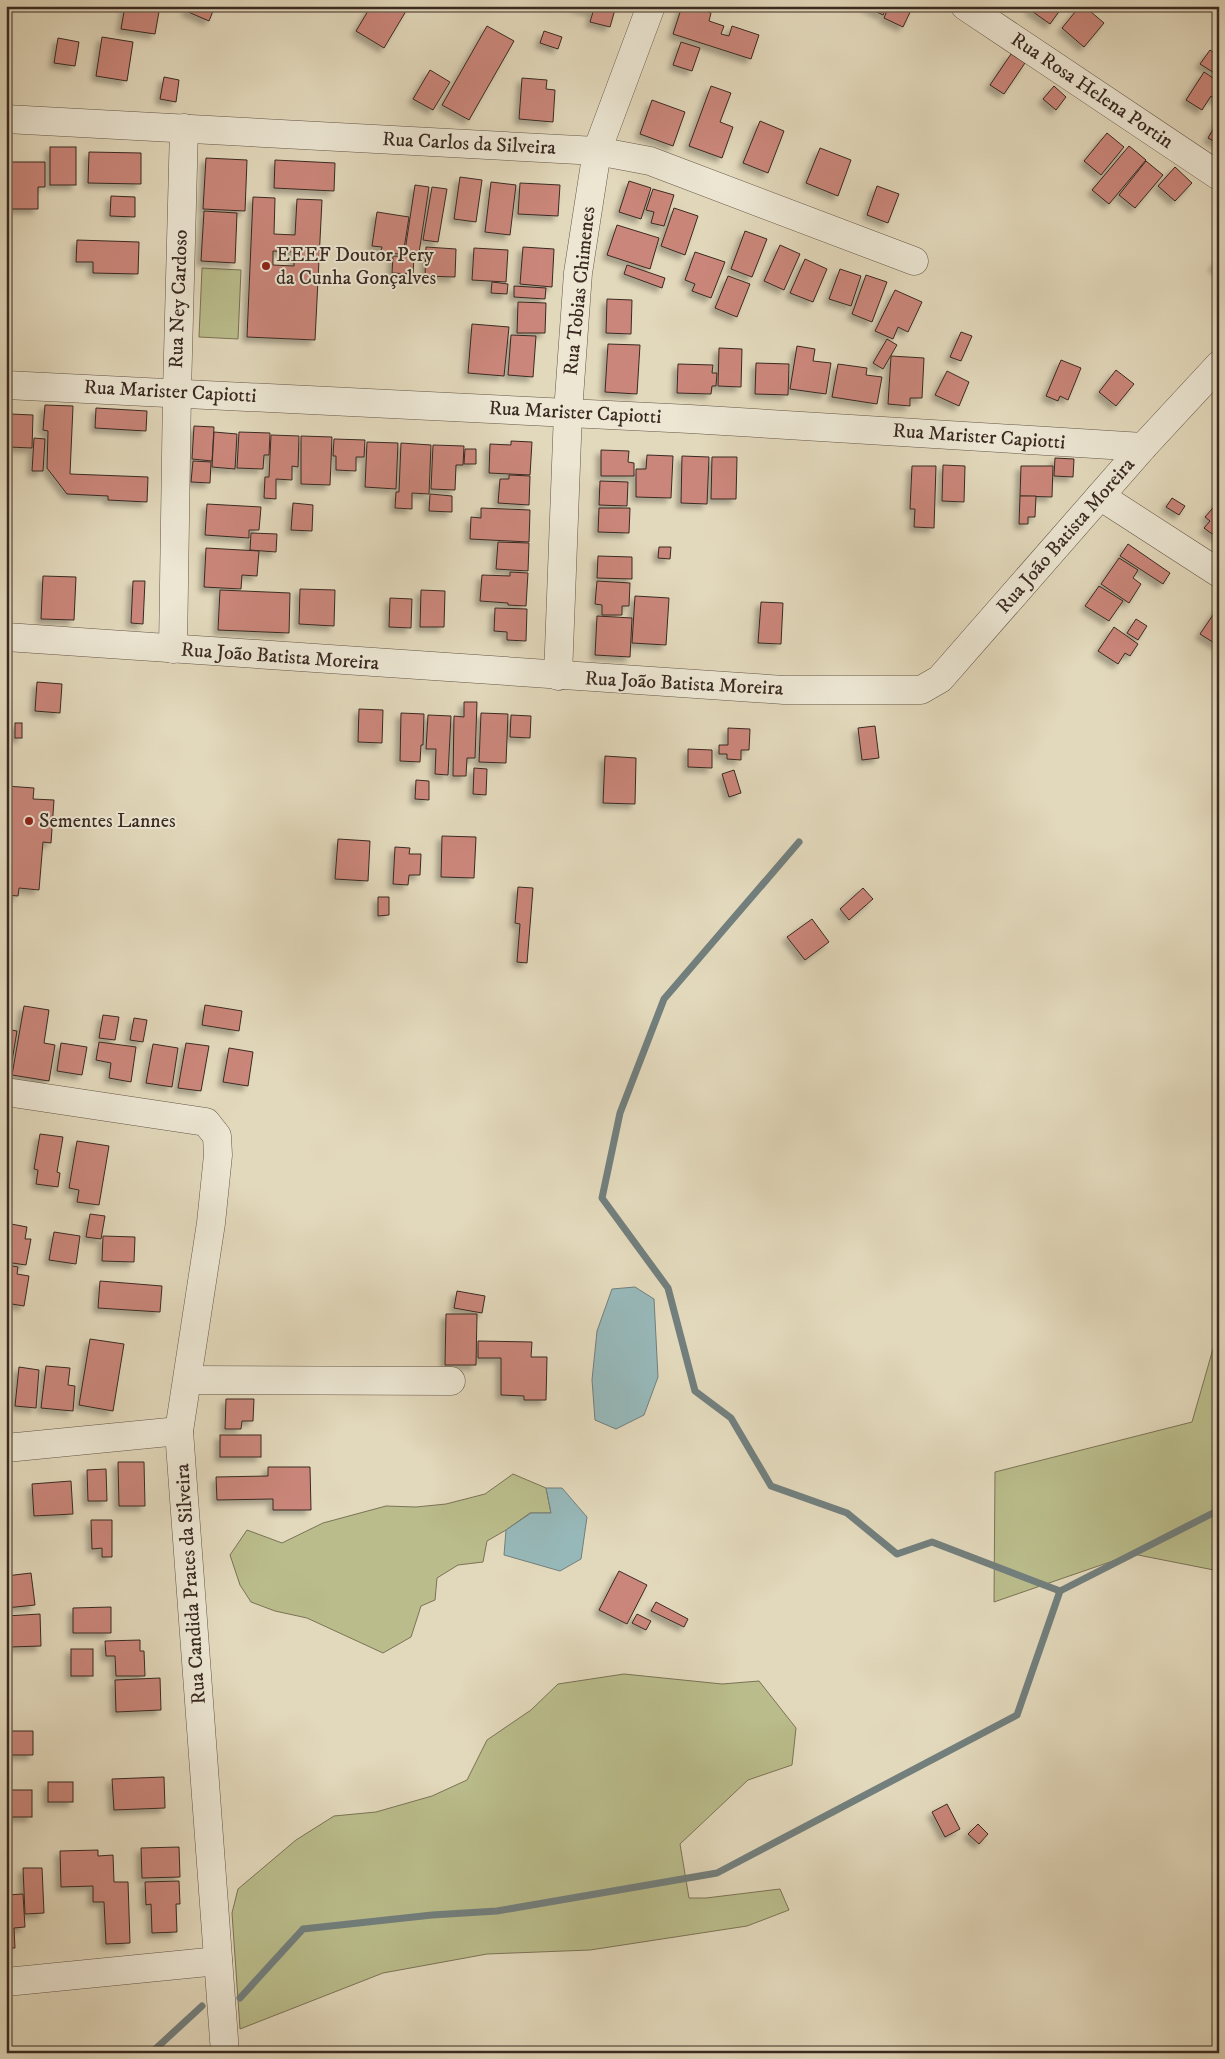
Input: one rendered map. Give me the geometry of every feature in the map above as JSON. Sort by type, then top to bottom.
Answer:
[{"type":"street","name":"Rua Tobias Chimenes","points":[[558,676],[568,412],[578,272],[597,151],[651,6]]},
{"type":"street","name":"Rua Rosa Helena Portin","points":[[965,6],[1219,176]]},
{"type":"street","name":"Rua Carlos da Silveira","points":[[6,119],[597,151],[650,161],[914,261]]},
{"type":"street","name":"Rua Ney Cardoso","points":[[173,649],[184,128]]},
{"type":"street","name":"Rua João Batista Moreira","points":[[6,637],[784,690],[921,690],[940,678],[1143,447],[1219,365]]},
{"type":"street","name":"Rua Marister Capiotti","points":[[6,385],[568,412],[1143,447]]},
{"type":"street","points":[[1100,496],[1219,573]]},
{"type":"street","name":"Rua Candida Prates da Silveira","points":[[6,1092],[206,1122],[218,1136],[218,1155],[211,1223],[180,1431],[225,2053]]},
{"type":"street","points":[[188,1380],[450,1381]]},
{"type":"street","points":[[6,1448],[180,1431]]},
{"type":"street","points":[[6,1982],[218,1961]]},
{"type":"green space","points":[[202,268],[241,270],[238,339],[199,337]]},
{"type":"green space","points":[[1219,1328],[1219,1571],[1133,1554],[994,1602],[995,1472],[1192,1422]]},
{"type":"green space","points":[[513,1474],[546,1488],[551,1513],[530,1513],[487,1541],[483,1562],[458,1565],[437,1578],[435,1600],[421,1606],[411,1637],[383,1653],[307,1618],[275,1611],[251,1602],[240,1585],[230,1555],[247,1530],[282,1543],[323,1523],[386,1506],[416,1507],[446,1504],[485,1494]]},
{"type":"green space","points":[[624,1674],[722,1684],[759,1681],[796,1728],[792,1765],[748,1780],[680,1844],[689,1898],[706,1898],[780,1889],[789,1910],[747,1926],[590,1950],[487,1954],[383,1973],[240,2029],[232,1913],[238,1889],[296,1840],[334,1816],[376,1812],[432,1796],[467,1780],[487,1740],[531,1710],[558,1684]]},
{"type":"water","points":[[635,1287],[654,1299],[658,1377],[644,1415],[616,1429],[595,1420],[592,1380],[597,1331],[612,1289]]},
{"type":"water","points":[[546,1488],[562,1488],[587,1517],[581,1559],[560,1571],[504,1555],[506,1530],[531,1513],[551,1513]]},
{"type":"building","points":[[125,6],[160,6],[155,34],[121,29]]},
{"type":"building","points":[[188,6],[215,6],[209,21],[186,11]]},
{"type":"building","points":[[371,6],[409,6],[384,48],[356,31]]},
{"type":"building","points":[[616,6],[610,27],[590,22],[593,12],[573,7]]},
{"type":"building","points":[[682,6],[690,6],[711,13],[709,21],[724,26],[721,34],[729,36],[732,26],[759,35],[751,59],[673,34]]},
{"type":"building","points":[[865,6],[887,6],[883,15]]},
{"type":"building","points":[[889,6],[913,6],[903,27],[884,18]]},
{"type":"building","points":[[1031,6],[1063,6],[1050,24],[1029,9]]},
{"type":"building","points":[[1080,6],[1084,6],[1104,23],[1084,47],[1062,28]]},
{"type":"building","points":[[6,19],[9,20],[6,37]]},
{"type":"building","points":[[487,26],[514,41],[469,120],[442,105]]},
{"type":"building","points":[[544,31],[562,37],[558,49],[540,43]]},
{"type":"building","points":[[102,37],[133,42],[127,81],[96,76]]},
{"type":"building","points":[[58,38],[79,42],[75,66],[54,63]]},
{"type":"building","points":[[681,42],[700,48],[692,71],[673,65]]},
{"type":"building","points":[[1210,50],[1219,56],[1219,76],[1200,64]]},
{"type":"building","points":[[1011,54],[1025,63],[1004,94],[990,85]]},
{"type":"building","points":[[430,70],[450,82],[433,110],[413,99]]},
{"type":"building","points":[[1204,72],[1219,82],[1219,102],[1211,96],[1202,110],[1186,100]]},
{"type":"building","points":[[164,77],[179,80],[176,102],[160,99]]},
{"type":"building","points":[[522,78],[547,80],[546,89],[555,90],[553,122],[519,119]]},
{"type":"building","points":[[711,86],[731,93],[720,122],[733,127],[722,158],[689,146]]},
{"type":"building","points":[[1054,86],[1066,97],[1056,110],[1043,99]]},
{"type":"building","points":[[652,100],[685,112],[673,146],[640,134]]},
{"type":"building","points":[[1219,119],[1219,144],[1208,138]]},
{"type":"building","points":[[760,121],[784,131],[768,173],[743,163]]},
{"type":"building","points":[[1107,133],[1124,147],[1101,175],[1084,161]]},
{"type":"building","points":[[1129,146],[1146,160],[1109,204],[1092,190]]},
{"type":"building","points":[[50,147],[76,147],[76,185],[50,185]]},
{"type":"building","points":[[820,148],[851,160],[838,196],[806,183]]},
{"type":"building","points":[[89,152],[141,153],[141,184],[88,183]]},
{"type":"building","points":[[206,158],[247,160],[245,211],[203,209]]},
{"type":"building","points":[[275,160],[335,163],[334,191],[274,188]]},
{"type":"building","points":[[1146,161],[1163,175],[1135,208],[1119,195]]},
{"type":"building","points":[[11,162],[45,162],[45,187],[38,187],[38,209],[10,209]]},
{"type":"building","points":[[1175,167],[1192,183],[1175,201],[1158,186]]},
{"type":"building","points":[[460,177],[482,180],[476,222],[454,219]]},
{"type":"building","points":[[629,181],[651,188],[641,219],[619,212]]},
{"type":"building","points":[[491,182],[516,185],[510,235],[485,232]]},
{"type":"building","points":[[520,183],[560,185],[558,216],[518,214]]},
{"type":"building","points":[[415,185],[429,187],[419,253],[405,251]]},
{"type":"building","points":[[877,186],[899,194],[888,223],[867,215]]},
{"type":"building","points":[[432,187],[447,189],[438,242],[423,240]]},
{"type":"building","points":[[653,189],[674,195],[664,226],[651,223],[654,212],[646,210]]},
{"type":"building","points":[[111,196],[135,197],[135,217],[110,216]]},
{"type":"building","points":[[253,197],[275,198],[274,234],[295,235],[297,199],[322,200],[315,340],[247,337]],"holes":[[[273,251],[294,252],[294,266],[273,265]]]},
{"type":"building","points":[[674,208],[698,216],[685,255],[661,246]]},
{"type":"building","points":[[204,211],[237,213],[235,263],[201,261]]},
{"type":"building","points":[[377,212],[409,217],[403,255],[381,251],[382,247],[372,246]]},
{"type":"building","points":[[617,225],[659,238],[650,269],[607,255]]},
{"type":"building","points":[[745,231],[767,239],[752,277],[731,269]]},
{"type":"building","points":[[77,240],[139,242],[138,274],[93,273],[93,262],[76,262]]},
{"type":"building","points":[[780,245],[800,254],[784,290],[764,281]]},
{"type":"building","points":[[426,247],[456,249],[455,277],[425,276]]},
{"type":"building","points":[[523,247],[554,249],[552,287],[520,284]]},
{"type":"building","points":[[474,248],[508,250],[506,282],[472,280]]},
{"type":"building","points":[[695,252],[725,262],[711,298],[692,291],[695,284],[685,280]]},
{"type":"building","points":[[393,256],[414,257],[413,274],[392,273]]},
{"type":"building","points":[[805,259],[827,269],[813,302],[790,293]]},
{"type":"building","points":[[1219,259],[1219,271],[1213,266]]},
{"type":"building","points":[[627,265],[665,278],[662,288],[624,274]]},
{"type":"building","points":[[840,269],[861,276],[851,306],[829,299]]},
{"type":"building","points":[[866,275],[887,282],[872,322],[852,314]]},
{"type":"building","points":[[728,276],[750,284],[737,317],[715,308]]},
{"type":"building","points":[[492,282],[508,284],[507,294],[491,293]]},
{"type":"building","points":[[514,286],[546,288],[545,299],[514,297]]},
{"type":"building","points":[[895,290],[922,302],[908,332],[898,327],[893,339],[875,331]]},
{"type":"building","points":[[607,299],[632,300],[631,334],[606,333]]},
{"type":"building","points":[[518,302],[546,303],[545,333],[517,333]]},
{"type":"building","points":[[472,324],[509,327],[504,376],[468,373]]},
{"type":"building","points":[[961,332],[972,336],[961,361],[950,357]]},
{"type":"building","points":[[511,335],[536,336],[533,377],[508,375]]},
{"type":"building","points":[[887,339],[897,345],[883,369],[873,363]]},
{"type":"building","points":[[608,344],[640,345],[637,394],[605,392]]},
{"type":"building","points":[[797,346],[815,349],[813,361],[831,363],[826,394],[790,389]]},
{"type":"building","points":[[719,348],[742,349],[741,387],[718,386]]},
{"type":"building","points":[[891,356],[924,358],[922,398],[910,398],[910,406],[888,404]]},
{"type":"building","points":[[1061,360],[1081,368],[1068,400],[1060,396],[1058,401],[1046,396]]},
{"type":"building","points":[[756,363],[789,364],[788,395],[755,394]]},
{"type":"building","points":[[678,364],[713,365],[712,373],[717,373],[716,386],[712,386],[711,394],[677,393]]},
{"type":"building","points":[[838,364],[867,368],[866,375],[882,377],[877,404],[832,397]]},
{"type":"building","points":[[1116,370],[1134,384],[1116,406],[1099,392]]},
{"type":"building","points":[[947,371],[969,382],[959,406],[935,395]]},
{"type":"building","points":[[45,405],[73,406],[70,474],[148,477],[147,502],[108,500],[108,496],[67,494],[47,468],[48,431],[43,430]]},
{"type":"building","points":[[96,408],[147,411],[146,431],[95,428]]},
{"type":"building","points":[[10,414],[33,415],[32,448],[9,447]]},
{"type":"building","points":[[194,426],[214,427],[212,461],[192,459]]},
{"type":"building","points":[[214,432],[237,434],[235,469],[212,467]]},
{"type":"building","points":[[239,432],[270,433],[269,455],[264,455],[263,469],[237,468]]},
{"type":"building","points":[[271,435],[299,436],[298,467],[292,466],[292,480],[276,479],[276,499],[264,498],[265,477],[269,477]]},
{"type":"building","points":[[301,436],[332,437],[330,485],[301,484]]},
{"type":"building","points":[[34,438],[45,439],[43,471],[32,471]]},
{"type":"building","points":[[334,439],[365,440],[364,457],[356,457],[356,471],[336,470],[336,456],[333,456]]},
{"type":"building","points":[[511,441],[532,442],[530,475],[489,473],[490,444],[511,445]]},
{"type":"building","points":[[367,442],[398,443],[396,489],[365,487]]},
{"type":"building","points":[[401,443],[431,445],[429,494],[412,493],[412,509],[395,508],[396,492],[399,492]]},
{"type":"building","points":[[433,445],[464,446],[463,465],[456,465],[455,490],[431,489]]},
{"type":"building","points":[[465,449],[476,449],[476,464],[464,464]]},
{"type":"building","points":[[601,450],[629,451],[628,462],[634,463],[634,476],[601,476]]},
{"type":"building","points":[[647,455],[673,456],[671,498],[636,497],[636,469],[646,469]]},
{"type":"building","points":[[682,456],[709,457],[707,504],[681,503]]},
{"type":"building","points":[[712,457],[737,457],[736,499],[711,499]]},
{"type":"building","points":[[1055,458],[1074,459],[1073,477],[1054,476]]},
{"type":"building","points":[[193,461],[211,462],[210,483],[191,482]]},
{"type":"building","points":[[943,465],[965,466],[964,502],[942,501]]},
{"type":"building","points":[[912,466],[936,466],[934,528],[914,527],[915,509],[910,509]]},
{"type":"building","points":[[1021,466],[1053,466],[1052,497],[1020,496]]},
{"type":"building","points":[[509,475],[530,476],[529,505],[498,503],[500,479],[509,479]]},
{"type":"building","points":[[600,481],[628,482],[627,506],[599,505]]},
{"type":"building","points":[[430,494],[452,496],[452,512],[429,511]]},
{"type":"building","points":[[1020,496],[1036,496],[1035,517],[1028,517],[1028,524],[1019,524]]},
{"type":"building","points":[[1172,498],[1185,506],[1179,515],[1166,507]]},
{"type":"building","points":[[1219,501],[1219,539],[1204,528],[1210,521],[1205,517]]},
{"type":"building","points":[[293,503],[313,505],[312,531],[291,530]]},
{"type":"building","points":[[207,504],[261,507],[259,530],[249,530],[249,538],[205,535]]},
{"type":"building","points":[[481,508],[530,510],[529,542],[470,539],[471,517],[481,518]]},
{"type":"building","points":[[599,508],[630,508],[629,533],[598,532]]},
{"type":"building","points":[[251,533],[277,534],[276,552],[250,550]]},
{"type":"building","points":[[498,542],[529,543],[528,571],[496,569]]},
{"type":"building","points":[[1128,544],[1170,573],[1163,584],[1120,556]]},
{"type":"building","points":[[659,547],[671,547],[670,559],[658,558]]},
{"type":"building","points":[[206,548],[259,551],[257,576],[242,575],[241,589],[204,587]]},
{"type":"building","points":[[598,556],[632,557],[632,579],[597,578]]},
{"type":"building","points":[[1119,558],[1138,570],[1133,578],[1141,584],[1129,603],[1101,584]]},
{"type":"building","points":[[510,572],[528,573],[526,606],[480,601],[482,575],[510,576]]},
{"type":"building","points":[[43,576],[76,577],[74,620],[41,619]]},
{"type":"building","points":[[133,581],[145,581],[143,624],[131,623]]},
{"type":"building","points":[[597,581],[630,583],[629,606],[622,606],[622,615],[602,615],[602,605],[595,604]]},
{"type":"building","points":[[1099,586],[1123,601],[1109,621],[1085,606]]},
{"type":"building","points":[[300,589],[335,590],[334,626],[299,624]]},
{"type":"building","points":[[220,590],[290,593],[289,633],[218,630]]},
{"type":"building","points":[[421,590],[445,591],[444,627],[420,627]]},
{"type":"building","points":[[635,596],[669,598],[666,645],[632,643]]},
{"type":"building","points":[[390,598],[412,599],[411,628],[389,627]]},
{"type":"building","points":[[761,602],[783,603],[781,644],[758,643]]},
{"type":"building","points":[[1219,606],[1219,646],[1200,634]]},
{"type":"building","points":[[495,608],[527,609],[526,641],[507,640],[507,632],[494,631]]},
{"type":"building","points":[[597,616],[632,618],[630,657],[595,655]]},
{"type":"building","points":[[1136,619],[1147,626],[1138,640],[1127,633]]},
{"type":"building","points":[[1114,627],[1138,644],[1130,656],[1125,653],[1118,664],[1098,651]]},
{"type":"building","points":[[37,682],[62,684],[60,713],[35,711]]},
{"type":"building","points":[[464,702],[477,702],[475,758],[467,758],[466,776],[453,776],[454,716],[464,717]]},
{"type":"building","points":[[359,709],[383,710],[382,743],[358,742]]},
{"type":"building","points":[[401,713],[424,714],[423,745],[421,745],[420,762],[400,761]]},
{"type":"building","points":[[481,713],[508,714],[506,763],[479,762]]},
{"type":"building","points":[[428,715],[451,716],[448,775],[435,774],[436,749],[426,749]]},
{"type":"building","points":[[511,715],[531,716],[530,738],[510,737]]},
{"type":"building","points":[[15,723],[22,723],[22,738],[15,738]]},
{"type":"building","points":[[875,726],[879,758],[862,760],[858,728]]},
{"type":"building","points":[[728,728],[750,729],[749,750],[741,750],[741,760],[727,759],[727,754],[719,754],[719,745],[728,745]]},
{"type":"building","points":[[688,749],[712,750],[712,768],[688,767]]},
{"type":"building","points":[[605,756],[636,758],[635,804],[603,803]]},
{"type":"building","points":[[474,768],[487,769],[486,795],[473,794]]},
{"type":"building","points":[[734,770],[741,793],[729,797],[722,774]]},
{"type":"building","points":[[416,780],[429,781],[429,800],[415,799]]},
{"type":"building","name":"Sementes Lannes","points":[[6,786],[34,788],[33,799],[54,800],[51,843],[43,842],[39,890],[19,888],[18,896],[6,895]]},
{"type":"building","points":[[442,836],[476,837],[474,878],[441,877]]},
{"type":"building","points":[[338,839],[370,841],[368,881],[335,879]]},
{"type":"building","points":[[395,847],[410,848],[409,854],[421,854],[420,875],[409,875],[408,885],[393,884]]},
{"type":"building","points":[[518,887],[533,888],[527,963],[517,962],[520,924],[515,923]]},
{"type":"building","points":[[863,888],[873,899],[849,920],[840,909]]},
{"type":"building","points":[[378,897],[389,897],[389,915],[378,916]]},
{"type":"building","points":[[812,919],[829,942],[805,960],[787,937]]},
{"type":"building","points":[[205,1005],[242,1011],[239,1031],[202,1025]]},
{"type":"building","points":[[24,1006],[49,1010],[44,1043],[55,1045],[49,1081],[12,1075]]},
{"type":"building","points":[[103,1015],[119,1017],[115,1040],[99,1038]]},
{"type":"building","points":[[134,1018],[147,1020],[143,1042],[130,1040]]},
{"type":"building","points":[[6,1029],[17,1031],[11,1067],[6,1067]]},
{"type":"building","points":[[99,1042],[136,1047],[131,1082],[109,1078],[111,1063],[96,1060]]},
{"type":"building","points":[[61,1043],[87,1047],[82,1075],[57,1071]]},
{"type":"building","points":[[186,1043],[209,1046],[201,1091],[178,1088]]},
{"type":"building","points":[[153,1044],[178,1048],[172,1087],[146,1083]]},
{"type":"building","points":[[229,1048],[253,1052],[248,1086],[223,1082]]},
{"type":"building","points":[[40,1134],[63,1137],[57,1172],[60,1173],[58,1187],[36,1184],[38,1170],[34,1169]]},
{"type":"building","points":[[77,1141],[109,1146],[99,1205],[77,1202],[79,1190],[69,1188]]},
{"type":"building","points":[[90,1214],[105,1216],[101,1239],[86,1237]]},
{"type":"building","points":[[6,1223],[27,1227],[25,1239],[31,1239],[26,1265],[6,1262]]},
{"type":"building","points":[[54,1232],[80,1236],[76,1264],[49,1260]]},
{"type":"building","points":[[103,1236],[135,1237],[134,1262],[102,1261]]},
{"type":"building","points":[[6,1265],[18,1267],[17,1274],[29,1276],[24,1306],[6,1303]]},
{"type":"building","points":[[100,1281],[162,1286],[160,1312],[98,1308]]},
{"type":"building","points":[[457,1291],[485,1296],[482,1313],[454,1308]]},
{"type":"building","points":[[446,1314],[477,1314],[476,1365],[445,1365]]},
{"type":"building","points":[[6,1335],[9,1336],[6,1356]]},
{"type":"building","points":[[90,1339],[124,1344],[113,1411],[79,1405]]},
{"type":"building","points":[[478,1341],[532,1342],[531,1357],[547,1357],[546,1400],[524,1400],[524,1396],[501,1395],[501,1358],[478,1358]]},
{"type":"building","points":[[46,1366],[70,1368],[68,1385],[75,1386],[73,1411],[41,1408]]},
{"type":"building","points":[[19,1367],[39,1370],[36,1408],[15,1406]]},
{"type":"building","points":[[226,1399],[254,1399],[253,1421],[242,1421],[241,1429],[225,1429]]},
{"type":"building","points":[[220,1435],[261,1435],[261,1457],[220,1457]]},
{"type":"building","points":[[118,1462],[144,1462],[145,1506],[119,1506]]},
{"type":"building","points":[[268,1467],[310,1467],[311,1510],[273,1510],[273,1499],[217,1500],[216,1477],[268,1476]]},
{"type":"building","points":[[106,1469],[107,1501],[88,1501],[87,1470]]},
{"type":"building","points":[[71,1481],[73,1514],[34,1516],[32,1484]]},
{"type":"building","points":[[91,1520],[112,1520],[112,1557],[102,1557],[102,1548],[92,1549]]},
{"type":"building","points":[[619,1571],[647,1585],[627,1624],[599,1610]]},
{"type":"building","points":[[31,1573],[35,1605],[6,1608],[6,1576]]},
{"type":"building","points":[[656,1602],[688,1619],[684,1627],[651,1611]]},
{"type":"building","points":[[111,1607],[111,1633],[73,1633],[73,1608]]},
{"type":"building","points":[[40,1614],[41,1646],[10,1647],[10,1641],[6,1641],[6,1616]]},
{"type":"building","points":[[637,1614],[651,1621],[646,1630],[632,1623]]},
{"type":"building","points":[[140,1640],[140,1651],[144,1651],[145,1676],[116,1676],[115,1656],[106,1656],[105,1641]]},
{"type":"building","points":[[71,1649],[93,1649],[93,1676],[71,1676]]},
{"type":"building","points":[[160,1678],[161,1710],[116,1712],[115,1680]]},
{"type":"building","points":[[6,1727],[9,1727],[9,1731],[33,1731],[33,1755],[6,1755]]},
{"type":"building","points":[[164,1777],[165,1808],[114,1810],[112,1779]]},
{"type":"building","points":[[48,1782],[73,1782],[73,1802],[48,1802]]},
{"type":"building","points":[[6,1790],[32,1790],[32,1817],[6,1817]]},
{"type":"building","points":[[947,1804],[960,1829],[945,1837],[932,1812]]},
{"type":"building","points":[[978,1824],[988,1834],[979,1844],[968,1834]]},
{"type":"building","points":[[179,1847],[180,1877],[142,1878],[141,1848]]},
{"type":"building","points":[[98,1850],[98,1856],[113,1855],[114,1882],[128,1882],[130,1943],[106,1944],[104,1902],[93,1902],[93,1886],[61,1887],[60,1851]]},
{"type":"building","points":[[23,1868],[42,1868],[44,1913],[25,1914]]},
{"type":"building","points":[[179,1881],[180,1904],[176,1904],[177,1932],[152,1933],[151,1904],[146,1905],[145,1882]]},
{"type":"building","points":[[23,1894],[25,1927],[14,1928],[15,1948],[6,1948],[6,1895]]},
{"type":"building","points":[[927,2050],[956,2050],[956,2053],[927,2053]]},
{"type":"waterway","points":[[799,842],[664,999],[620,1113],[602,1198],[668,1288],[695,1391],[731,1418],[771,1486],[847,1513],[897,1554],[932,1542],[1060,1591],[1219,1510]]},
{"type":"waterway","points":[[240,1998],[303,1929],[432,1915],[497,1911],[717,1873],[1017,1715],[1060,1591]]},
{"type":"waterway","points":[[151,2053],[202,2006]]},
{"type":"place","name":"EEEF Doutor Pery da Cunha Gonçalves","points":[[266,266]]},
{"type":"place","name":"Sementes Lannes","points":[[29,821]]}]
